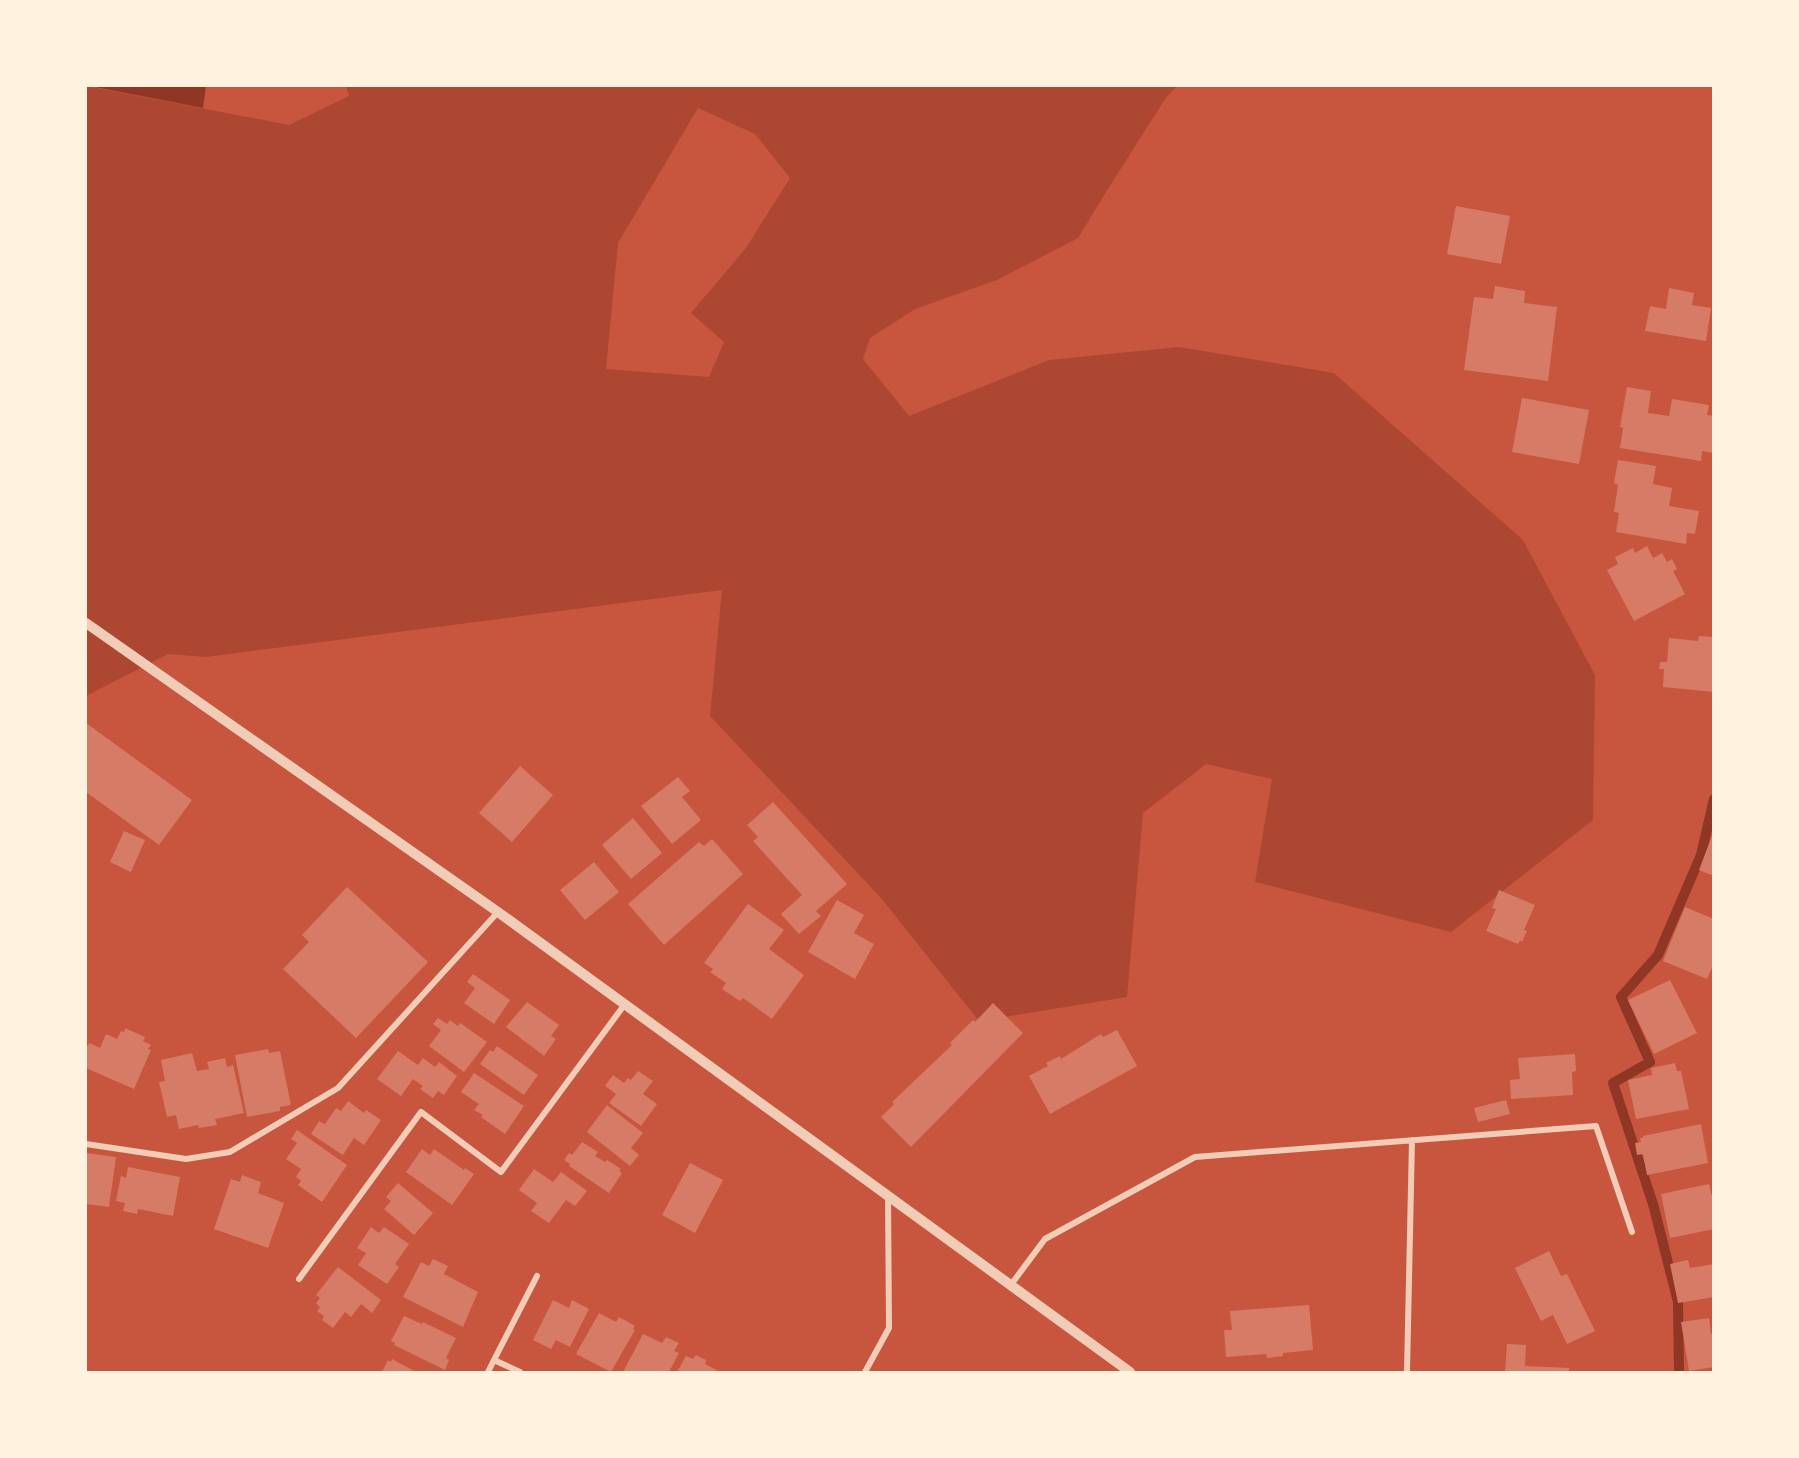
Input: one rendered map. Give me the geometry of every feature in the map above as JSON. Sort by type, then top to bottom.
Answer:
[{"type":"street","points":[[86,623],[498,912],[1130,1372]]},
{"type":"street","points":[[86,1144],[186,1159],[230,1152],[338,1088],[498,912]]},
{"type":"street","points":[[299,1278],[421,1112],[501,1172],[624,1004]]},
{"type":"street","points":[[1009,1286],[1046,1239],[1195,1157],[1596,1125],[1632,1232]]},
{"type":"street","points":[[1407,1372],[1412,1140]]},
{"type":"street","points":[[865,1372],[889,1328],[888,1195]]},
{"type":"street","points":[[488,1372],[537,1276]]},
{"type":"street","points":[[495,1360],[520,1372]]},
{"type":"shaded area","points":[[86,86],[289,125],[349,96],[346,86],[1177,86],[1165,99],[1078,238],[997,280],[915,309],[870,338],[863,359],[909,416],[1049,360],[1179,347],[1334,373],[1523,540],[1595,675],[1593,820],[1451,932],[1255,882],[1272,779],[1206,764],[1143,813],[1127,997],[979,1021],[881,898],[710,716],[722,590],[206,657],[168,654],[86,696]],"holes":[[[698,108],[755,134],[790,178],[746,248],[691,313],[724,342],[709,377],[606,369],[618,243]]]},
{"type":"shaded area","points":[[90,86],[206,86],[203,108]]},
{"type":"building","points":[[1456,206],[1510,216],[1501,264],[1447,254]]},
{"type":"building","points":[[1495,286],[1525,291],[1524,303],[1557,307],[1548,381],[1464,370],[1474,297],[1493,299]]},
{"type":"building","points":[[1669,288],[1694,293],[1692,305],[1711,308],[1706,341],[1645,331],[1650,306],[1666,309]]},
{"type":"building","points":[[1627,387],[1651,391],[1648,413],[1669,416],[1672,399],[1709,405],[1707,415],[1714,416],[1714,453],[1702,451],[1701,461],[1620,448],[1623,428],[1620,427]]},
{"type":"building","points":[[1522,398],[1589,410],[1579,464],[1512,452]]},
{"type":"building","points":[[1618,460],[1656,466],[1653,484],[1672,488],[1669,506],[1699,511],[1695,534],[1687,533],[1686,544],[1616,532],[1619,513],[1614,512],[1618,485],[1614,483]]},
{"type":"building","points":[[1647,546],[1653,558],[1662,553],[1667,562],[1672,559],[1677,569],[1673,571],[1685,594],[1634,621],[1607,570],[1618,564],[1615,557],[1633,548],[1635,553]]},
{"type":"building","points":[[1699,636],[1714,637],[1714,692],[1663,687],[1664,669],[1659,669],[1660,662],[1667,662],[1669,638],[1698,641]]},
{"type":"building","points":[[86,723],[192,800],[159,845],[86,792]]},
{"type":"building","points":[[520,766],[553,795],[512,842],[479,813]]},
{"type":"building","points":[[678,777],[690,791],[682,797],[701,820],[672,844],[641,806]]},
{"type":"building","points":[[773,802],[847,884],[816,911],[821,916],[799,934],[781,914],[802,895],[753,841],[758,837],[747,825]]},
{"type":"building","points":[[633,818],[662,853],[631,879],[602,845]]},
{"type":"building","points":[[124,831],[145,840],[131,872],[110,862]]},
{"type":"building","points":[[1714,833],[1714,876],[1699,870]]},
{"type":"building","points":[[712,839],[743,874],[664,945],[628,904],[699,842],[704,846]]},
{"type":"building","points":[[594,862],[619,892],[585,920],[560,890]]},
{"type":"building","points":[[347,887],[428,962],[356,1038],[283,969],[309,942],[302,935]]},
{"type":"building","points":[[1499,890],[1535,905],[1524,930],[1527,931],[1522,942],[1520,940],[1518,944],[1486,931],[1496,909],[1492,908]]},
{"type":"building","points":[[837,900],[864,915],[854,933],[874,944],[855,979],[808,952]]},
{"type":"building","points":[[748,904],[784,930],[769,949],[804,975],[772,1019],[743,998],[740,1001],[722,989],[726,983],[710,972],[713,969],[704,963]]},
{"type":"building","points":[[1685,907],[1714,919],[1714,963],[1707,979],[1663,961]]},
{"type":"building","points":[[473,974],[510,1000],[494,1024],[464,1003],[475,988],[467,982]]},
{"type":"building","points":[[1670,980],[1697,1033],[1654,1054],[1628,1000]]},
{"type":"building","points":[[527,1002],[559,1025],[551,1036],[556,1039],[544,1056],[506,1027]]},
{"type":"building","points":[[993,1003],[1023,1033],[911,1147],[881,1117],[894,1104],[892,1102],[952,1045],[950,1043],[973,1020],[975,1022]]},
{"type":"building","points":[[438,1018],[447,1024],[450,1020],[458,1026],[460,1023],[487,1042],[464,1072],[429,1046],[441,1030],[433,1024]]},
{"type":"building","points":[[125,1028],[145,1037],[143,1041],[151,1045],[148,1049],[151,1050],[134,1089],[86,1068],[86,1045],[88,1046],[89,1043],[100,1048],[106,1034],[117,1039]]},
{"type":"building","points":[[1117,1030],[1137,1066],[1050,1114],[1029,1076],[1048,1066],[1046,1063],[1060,1056],[1061,1059],[1101,1034],[1103,1037]]},
{"type":"building","points":[[497,1046],[538,1075],[524,1095],[480,1064],[490,1050],[493,1052]]},
{"type":"building","points":[[268,1049],[269,1053],[280,1051],[291,1105],[280,1107],[280,1111],[247,1117],[235,1055]]},
{"type":"building","points":[[398,1051],[418,1065],[423,1058],[435,1067],[439,1062],[457,1076],[444,1095],[438,1091],[433,1098],[420,1089],[423,1086],[413,1079],[401,1096],[377,1079]]},
{"type":"building","points":[[192,1053],[197,1071],[209,1069],[207,1062],[225,1058],[227,1067],[233,1065],[244,1113],[215,1119],[217,1125],[199,1128],[198,1125],[179,1129],[176,1115],[167,1117],[159,1082],[165,1081],[161,1060]]},
{"type":"building","points":[[1575,1054],[1576,1071],[1572,1072],[1573,1095],[1511,1099],[1510,1080],[1520,1079],[1518,1058]]},
{"type":"building","points":[[1675,1063],[1677,1071],[1681,1071],[1689,1109],[1636,1119],[1628,1080],[1652,1075],[1651,1068]]},
{"type":"building","points":[[638,1071],[653,1081],[643,1094],[657,1104],[641,1126],[609,1103],[616,1094],[605,1086],[613,1075],[624,1083],[628,1078],[631,1080]]},
{"type":"building","points":[[474,1073],[524,1106],[505,1134],[481,1117],[483,1115],[474,1110],[479,1104],[461,1092]]},
{"type":"building","points":[[1506,1100],[1510,1114],[1478,1122],[1474,1108]]},
{"type":"building","points":[[348,1101],[364,1113],[366,1110],[381,1120],[364,1145],[354,1138],[343,1155],[311,1134],[319,1121],[325,1124],[336,1108],[341,1111]]},
{"type":"building","points":[[607,1105],[643,1133],[631,1148],[639,1155],[630,1166],[587,1132]]},
{"type":"building","points":[[1701,1124],[1708,1163],[1647,1175],[1643,1154],[1637,1155],[1635,1143],[1641,1142],[1640,1138]]},
{"type":"building","points":[[297,1130],[347,1165],[322,1202],[298,1185],[301,1181],[296,1177],[301,1169],[286,1159],[297,1143],[291,1139]]},
{"type":"building","points":[[582,1142],[598,1152],[595,1156],[621,1169],[619,1171],[622,1173],[609,1193],[569,1166],[570,1164],[564,1160],[569,1153],[572,1155]]},
{"type":"building","points":[[422,1149],[430,1155],[434,1149],[464,1170],[465,1168],[474,1174],[452,1205],[406,1172]]},
{"type":"building","points":[[86,1153],[116,1157],[109,1207],[86,1204]]},
{"type":"building","points":[[690,1163],[723,1180],[695,1233],[662,1215]]},
{"type":"building","points":[[128,1167],[180,1177],[173,1216],[138,1209],[137,1214],[123,1211],[125,1203],[116,1201],[121,1176],[126,1178]]},
{"type":"building","points":[[534,1169],[553,1182],[561,1172],[587,1191],[575,1206],[566,1200],[549,1223],[531,1211],[537,1203],[519,1190]]},
{"type":"building","points":[[242,1175],[261,1182],[258,1193],[284,1203],[268,1248],[214,1229],[231,1179],[240,1182]]},
{"type":"building","points":[[398,1183],[433,1213],[414,1235],[384,1209],[391,1201],[386,1197]]},
{"type":"building","points":[[1709,1184],[1714,1205],[1714,1229],[1670,1238],[1661,1194]]},
{"type":"building","points":[[371,1227],[379,1233],[384,1227],[409,1244],[395,1264],[399,1267],[387,1284],[358,1265],[366,1253],[357,1248]]},
{"type":"building","points":[[1549,1251],[1561,1276],[1567,1274],[1595,1331],[1567,1344],[1553,1315],[1541,1321],[1515,1268]]},
{"type":"building","points":[[433,1259],[448,1266],[444,1274],[478,1292],[463,1327],[403,1297],[421,1262],[429,1266]]},
{"type":"building","points":[[1688,1260],[1690,1268],[1714,1264],[1714,1297],[1678,1303],[1670,1264]]},
{"type":"building","points":[[338,1267],[381,1300],[372,1313],[361,1304],[351,1317],[345,1312],[333,1328],[322,1320],[324,1316],[317,1311],[320,1307],[316,1303],[320,1298],[316,1295]]},
{"type":"building","points":[[553,1300],[569,1308],[572,1300],[589,1309],[570,1347],[556,1340],[551,1349],[533,1340]]},
{"type":"building","points":[[1309,1305],[1313,1350],[1283,1353],[1283,1356],[1267,1358],[1266,1354],[1226,1357],[1224,1330],[1232,1330],[1230,1311]]},
{"type":"building","points":[[599,1313],[616,1322],[619,1317],[635,1326],[633,1329],[635,1330],[611,1372],[576,1354]]},
{"type":"building","points":[[404,1316],[422,1324],[423,1322],[456,1338],[446,1358],[449,1360],[445,1370],[394,1345],[395,1343],[391,1341]]},
{"type":"building","points":[[1709,1318],[1711,1334],[1714,1333],[1714,1367],[1689,1371],[1681,1322]]},
{"type":"building","points":[[643,1334],[662,1343],[666,1337],[679,1343],[674,1351],[679,1353],[669,1372],[623,1372]]},
{"type":"building","points":[[1507,1344],[1526,1345],[1525,1366],[1569,1368],[1569,1372],[1505,1372]]},
{"type":"building","points":[[696,1355],[706,1360],[705,1364],[720,1372],[677,1372],[686,1356],[693,1359]]},
{"type":"building","points":[[392,1359],[416,1372],[382,1372],[388,1360],[391,1362]]},
{"type":"waterway","points":[[1679,1372],[1678,1302],[1653,1204],[1613,1083],[1650,1062],[1621,997],[1658,955],[1701,855],[1714,799]]}]
